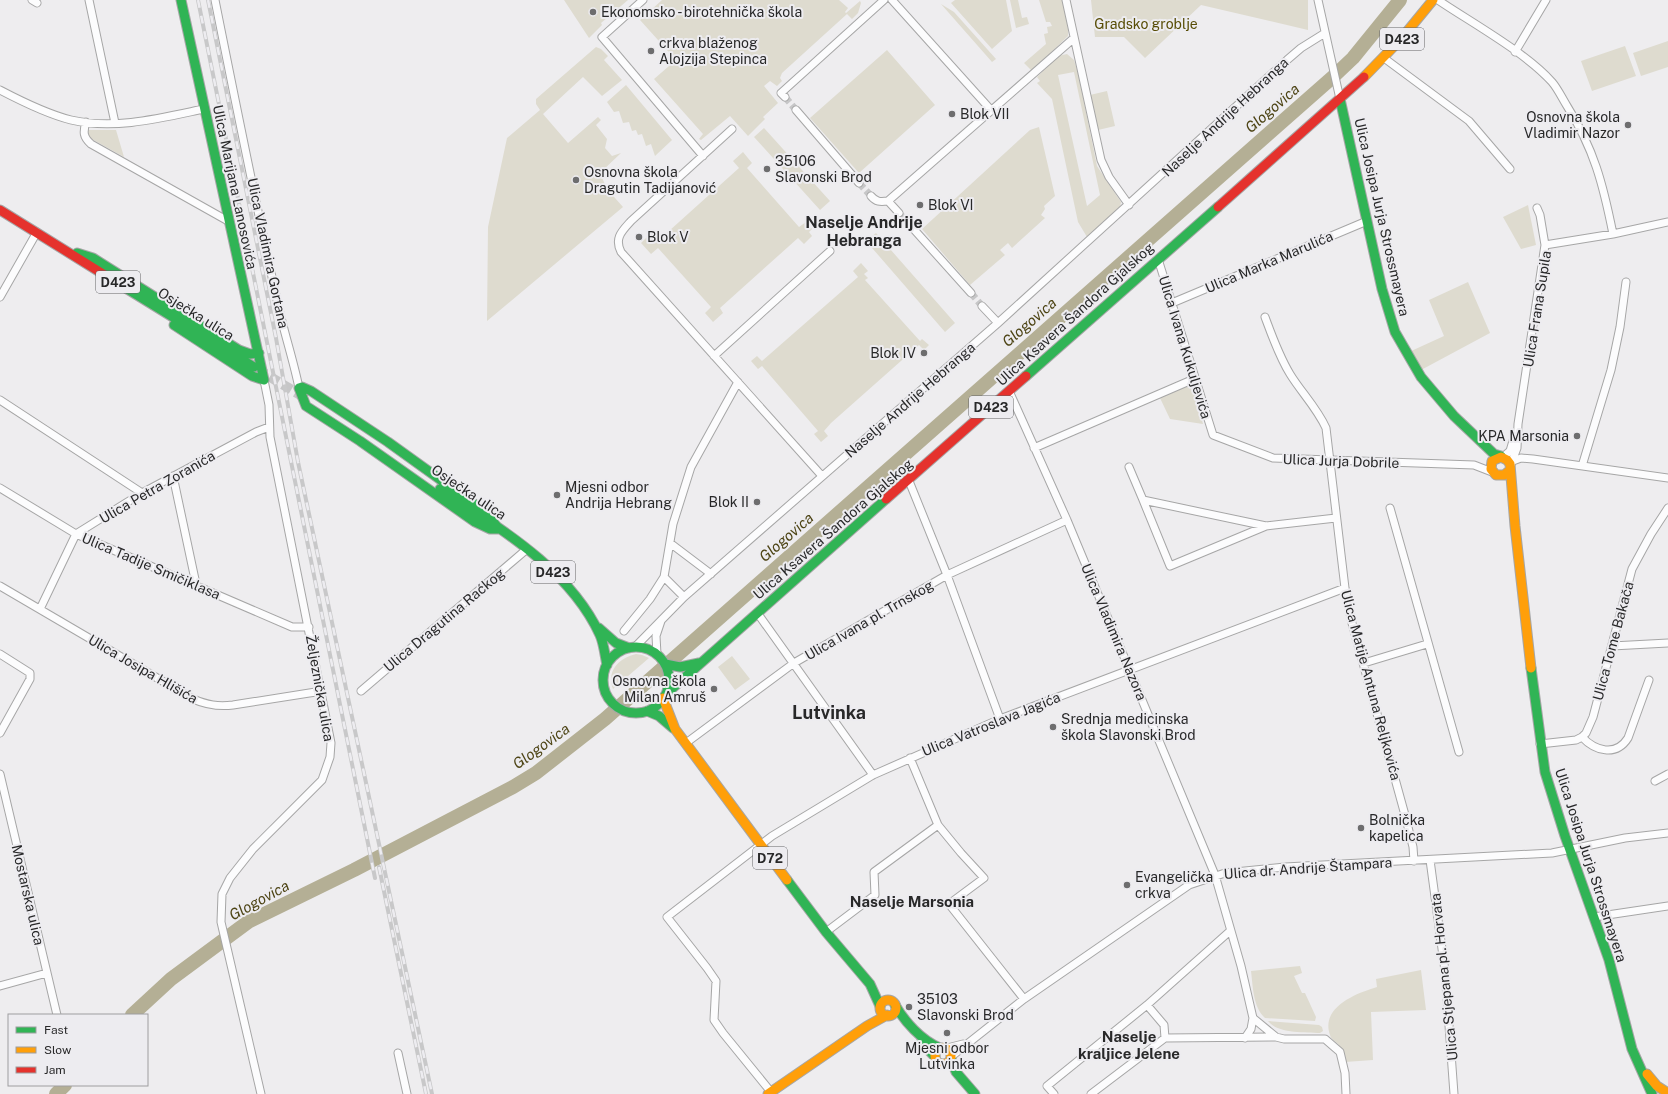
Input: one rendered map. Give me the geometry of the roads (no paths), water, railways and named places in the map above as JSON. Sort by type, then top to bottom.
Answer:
[{"type":"main road","name":"Ulica Marijana Lanosovića","points":[[181,0],[228,221],[264,380]]},
{"type":"main road","name":"D423","points":[[1340,99],[1384,58],[1413,27],[1433,0]]},
{"type":"main road","name":"Ulica Josipa Jurja Strossmayera","points":[[1340,99],[1388,312],[1402,346],[1421,377],[1454,416],[1494,454],[1508,461],[1511,467],[1515,526],[1540,744],[1545,772],[1569,849],[1609,960],[1632,1049],[1652,1094]]},
{"type":"main road","name":"Ulica Ksavera Šandora Gjalskog","points":[[703,662],[1340,99]]},
{"type":"main road","name":"Osječka ulica","points":[[0,210],[254,367]]},
{"type":"main road","points":[[70,252],[93,258],[246,354],[259,353]]},
{"type":"main road","points":[[70,252],[84,268],[252,376],[264,380]]},
{"type":"main road","points":[[302,387],[311,391],[388,442],[484,511],[499,529],[490,529],[475,522],[360,441],[306,406],[299,388],[302,387]]},
{"type":"main road","name":"Osječka ulica","points":[[308,400],[499,529],[527,549],[552,570],[579,600],[596,626],[604,646],[607,665]]},
{"type":"main road","name":"Ulica Josipa Jurja Strossmayera","points":[[1473,434],[1492,461],[1490,467],[1506,486],[1515,526]]},
{"type":"main road","points":[[1492,461],[1495,458],[1502,457]]},
{"type":"main road","points":[[1495,474],[1504,475],[1511,467]]},
{"type":"main road","name":"Osječka ulica","points":[[596,626],[616,643],[632,647]]},
{"type":"main road","points":[[607,665],[616,654],[632,647]]},
{"type":"main road","name":"D423","points":[[632,647],[644,648],[680,667],[695,665],[703,662]]},
{"type":"main road","points":[[661,658],[669,676],[664,696]]},
{"type":"main road","name":"D423","points":[[607,665],[604,688],[610,699],[621,709],[628,711],[646,711],[654,708],[678,682],[703,662]]},
{"type":"main road","name":"D72","points":[[664,696],[675,729]]},
{"type":"main road","name":"D72","points":[[646,711],[659,716],[675,729],[826,932],[870,984],[892,1003]]},
{"type":"main road","name":"D72","points":[[870,984],[880,1006],[881,1012],[889,1015]]},
{"type":"main road","points":[[867,1026],[883,1002],[892,1003],[927,1040],[947,1053],[956,1072],[972,1092]]},
{"type":"main road","points":[[770,1093],[867,1026],[894,1012],[892,1003]]},
{"type":"main road","points":[[889,1015],[898,1018],[935,1057],[937,1062],[942,1064],[955,1078],[972,1092]]},
{"type":"main road","points":[[935,1057],[936,1052],[947,1053]]},
{"type":"main road","points":[[942,1064],[948,1063],[947,1053]]},
{"type":"main road","points":[[1639,1066],[1666,1092]]},
{"type":"main road","points":[[1655,1094],[1660,1091],[1666,1092]]},
{"type":"street","points":[[89,0],[115,123]]},
{"type":"street","name":"Ulica Vladimira Gortana","points":[[215,0],[266,253],[282,322],[293,358],[299,388]]},
{"type":"street","points":[[643,0],[602,37],[703,156]]},
{"type":"street","points":[[785,97],[781,93],[884,0]]},
{"type":"street","points":[[892,0],[991,110]]},
{"type":"street","points":[[1066,0],[1101,160],[1109,177],[1129,205]]},
{"type":"street","points":[[1318,0],[1340,99]]},
{"type":"street","points":[[1438,0],[1515,52],[1552,83],[1584,133],[1605,193],[1613,234]]},
{"type":"street","points":[[1515,52],[1546,0]]},
{"type":"street","name":"Naselje Andrije Hebranga","points":[[632,647],[684,597],[998,323],[1287,60],[1301,48],[1325,33]]},
{"type":"street","points":[[871,196],[875,200],[881,202],[888,201],[1074,38]]},
{"type":"street","points":[[1384,58],[1469,121],[1510,170]]},
{"type":"street","points":[[0,90],[53,114],[70,120],[86,122],[115,123],[143,121],[204,109]]},
{"type":"street","points":[[796,110],[860,183]]},
{"type":"street","points":[[86,122],[83,130],[84,137],[91,144],[228,221]]},
{"type":"street","points":[[732,128],[631,221],[621,232],[617,241],[621,252],[822,476]]},
{"type":"street","points":[[888,201],[899,213]]},
{"type":"street","points":[[1537,208],[1540,215],[1545,245]]},
{"type":"street","name":"Ulica Marka Marulića","points":[[1172,303],[1367,221]]},
{"type":"street","name":"Ulica Frana Supila","points":[[1511,467],[1517,448],[1518,424],[1545,245],[1613,234],[1668,222]]},
{"type":"street","points":[[910,225],[971,292]]},
{"type":"street","points":[[0,297],[37,232]]},
{"type":"street","points":[[714,356],[830,251]]},
{"type":"street","name":"Ulica Ivana Kukuljevića","points":[[1158,259],[1194,379],[1213,435]]},
{"type":"street","points":[[1582,466],[1611,370],[1620,327],[1626,282]]},
{"type":"street","points":[[982,306],[998,323]]},
{"type":"street","name":"Ulica Matije Antuna Reljkovića","points":[[1265,317],[1279,355],[1289,373],[1322,418],[1328,438],[1345,588],[1406,815],[1413,847],[1414,861]]},
{"type":"street","points":[[1034,448],[1194,379]]},
{"type":"street","name":"Željeznička ulica","points":[[261,1094],[221,922],[222,894],[230,878],[253,849],[322,780],[330,757],[331,743],[269,427],[269,405],[264,380]]},
{"type":"street","points":[[624,631],[650,599],[664,577],[678,506],[691,467],[738,382]]},
{"type":"street","name":"Ulica Vladimira Nazora","points":[[1009,391],[1067,520],[1215,875],[1241,966],[1253,1018]]},
{"type":"street","points":[[0,400],[142,493]]},
{"type":"street","name":"Ulica Frana Supila","points":[[1502,457],[1510,451],[1518,424]]},
{"type":"street","name":"Ulica Petra Zoranića","points":[[76,534],[142,493],[256,432],[269,427]]},
{"type":"street","name":"Ulica Jurja Dobrile","points":[[1213,435],[1273,458],[1474,465],[1492,461]]},
{"type":"street","points":[[1511,467],[1521,458],[1668,478]]},
{"type":"street","name":"Ulica Jurja Dobrile","points":[[1474,465],[1495,474]]},
{"type":"street","points":[[1128,467],[1170,566],[1266,526],[1336,518]]},
{"type":"street","points":[[173,476],[196,584]]},
{"type":"street","points":[[909,481],[947,575],[1000,719]]},
{"type":"street","name":"Ulica Tadije Smičiklasa","points":[[0,488],[76,534],[196,584],[292,628],[309,627]]},
{"type":"street","points":[[1143,500],[1266,526]]},
{"type":"street","points":[[1390,508],[1427,644],[1459,752]]},
{"type":"street","name":"Ulica Tome Bakača","points":[[1582,737],[1586,733],[1593,717],[1632,570],[1651,534],[1668,508]]},
{"type":"street","name":"Ulica Ivana pl. Trnskog","points":[[686,743],[794,663],[947,575],[1067,520]]},
{"type":"street","points":[[40,609],[76,534]]},
{"type":"street","points":[[670,543],[711,574]]},
{"type":"street","name":"Ulica Dragutina Raćkog","points":[[361,691],[527,549]]},
{"type":"street","points":[[664,577],[684,597]]},
{"type":"street","name":"Ulica Josipa Hlišića","points":[[0,586],[193,699],[207,705],[233,705],[322,691]]},
{"type":"street","name":"Ulica Vatroslava Jagića","points":[[770,1093],[714,1020],[714,1008],[717,991],[716,981],[708,968],[667,917],[772,836],[873,775],[1000,719],[1345,588]]},
{"type":"street","points":[[758,614],[873,775]]},
{"type":"street","points":[[661,620],[656,636],[661,658]]},
{"type":"street","points":[[1612,646],[1668,643]]},
{"type":"street","points":[[1364,663],[1427,644]]},
{"type":"street","points":[[0,654],[30,673],[30,679],[0,733]]},
{"type":"street","points":[[1540,744],[1576,740],[1582,737],[1596,749],[1606,751],[1612,751],[1625,744],[1648,680]]},
{"type":"street","points":[[910,758],[938,825],[960,853],[984,878],[949,904],[1024,999]]},
{"type":"street","name":"Mostarska ulica","points":[[0,774],[57,1014]]},
{"type":"street","points":[[1655,781],[1668,774]]},
{"type":"street","points":[[826,932],[875,895],[874,872],[938,825]]},
{"type":"street","name":"Ulica dr. Andrije Štampara","points":[[947,1053],[973,1040],[1024,999],[1189,885],[1215,875],[1285,867],[1414,861],[1552,852],[1625,838],[1668,833]]},
{"type":"street","name":"Ulica Stjepana pl. Horvata","points":[[1430,860],[1446,971],[1454,1094]]},
{"type":"street","points":[[1594,917],[1668,906]]},
{"type":"street","points":[[1054,1094],[1047,1086],[1147,1005],[1230,931]]},
{"type":"street","points":[[0,986],[47,974]]},
{"type":"street","points":[[1147,1005],[1164,1026],[1165,1038]]},
{"type":"street","points":[[1245,1038],[1251,1029],[1253,1018],[1276,1037]]},
{"type":"street","points":[[1091,1094],[1165,1038],[1276,1037],[1284,1039],[1325,1039],[1340,1052],[1346,1094]]},
{"type":"street","points":[[398,1053],[407,1094]]},
{"type":"waterway","name":"Glogovica","points":[[133,1014],[171,979],[248,922],[354,870],[513,787],[536,773],[605,719],[1334,76],[1353,58],[1400,0]]},
{"type":"waterway","name":"Glogovica","points":[[56,1094],[64,1086]]},
{"type":"tunnel","points":[[785,97],[796,110]]},
{"type":"tunnel","points":[[859,183],[871,196]]},
{"type":"tunnel","points":[[899,213],[910,225]]},
{"type":"tunnel","points":[[971,293],[982,306]]},
{"type":"tunnel","points":[[257,369],[307,399]]},
{"type":"railway","points":[[198,0],[375,878]]},
{"type":"railway","points":[[208,0],[276,338],[298,462],[432,1094]]},
{"type":"railway","points":[[379,867],[426,1094]]},
{"type":"place","name":"Ekonomsko - birotehnička škola","points":[[593,12]]},
{"type":"place","name":"crkva blaženog Alojzija Stepinca","points":[[651,51]]},
{"type":"place","name":"Blok VII","points":[[952,114]]},
{"type":"place","name":"Osnovna škola Vladimir Nazor","points":[[1628,125]]},
{"type":"place","name":"35106 Slavonski Brod","points":[[767,169]]},
{"type":"place","name":"Osnovna škola Dragutin Tadijanović","points":[[576,180]]},
{"type":"place","name":"Blok VI","points":[[920,205]]},
{"type":"place","name":"Blok V","points":[[639,237]]},
{"type":"place","name":"Blok IV","points":[[924,353]]},
{"type":"place","name":"KPA Marsonia","points":[[1577,436]]},
{"type":"place","name":"Mjesni odbor Andrija Hebrang","points":[[557,495]]},
{"type":"place","name":"Blok II","points":[[757,502]]},
{"type":"place","name":"Osnovna škola Milan Amruš","points":[[714,689]]},
{"type":"place","name":"Srednja medicinska škola Slavonski Brod","points":[[1053,727]]},
{"type":"place","name":"Bolnička kapelica","points":[[1361,828]]},
{"type":"place","name":"Evangelička crkva","points":[[1127,885]]},
{"type":"place","name":"35103 Slavonski Brod","points":[[909,1007]]},
{"type":"place","name":"Mjesni odbor Lutvinka","points":[[947,1033]]},
{"type":"district","name":"Naselje Andrije Hebranga","points":[[864,231]]},
{"type":"district","name":"Lutvinka","points":[[829,712]]},
{"type":"district","name":"Naselje Marsonia","points":[[912,901]]},
{"type":"district","name":"Naselje kraljice Jelene","points":[[1129,1044]]},
{"type":"park label","name":"Gradsko groblje","points":[[1146,24]]}]
